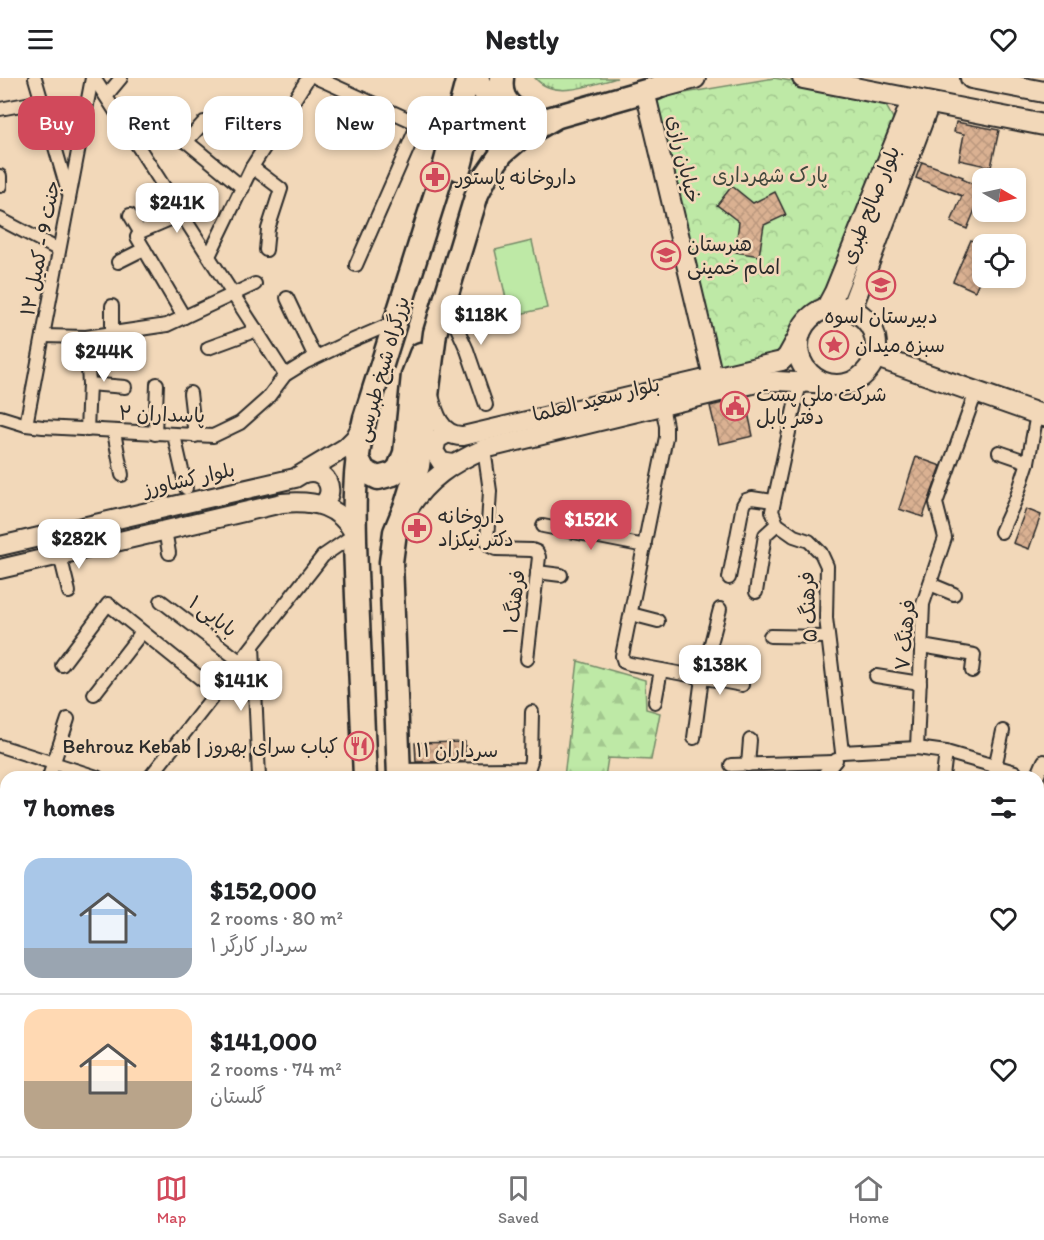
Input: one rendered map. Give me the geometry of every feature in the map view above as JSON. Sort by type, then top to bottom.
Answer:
[{"type":"highway","name":"بزرگراه شیخ طبرسی","points":[[463,96],[468,78]]},
{"type":"highway","points":[[478,78],[488,98],[501,110],[524,120],[550,119],[659,86]]},
{"type":"highway","points":[[502,78],[502,93],[508,104],[524,115],[550,119]]},
{"type":"highway","name":"بزرگراه شیخ طبرسی","points":[[399,771],[391,562],[395,532],[418,466],[435,333],[477,194],[486,176],[502,153],[521,136],[550,119]]},
{"type":"highway","points":[[428,219],[454,185],[470,131],[474,127],[487,122],[497,126],[504,135],[502,153]]},
{"type":"highway","name":"بزرگراه شیخ طبرسی","points":[[365,771],[355,534],[357,458],[365,418],[449,150]]},
{"type":"highway","points":[[357,458],[364,471],[378,478],[393,474],[399,468],[405,453],[414,369],[435,333]]},
{"type":"main road","points":[[659,86],[695,78]]},
{"type":"main road","points":[[803,78],[1044,125]]},
{"type":"main road","points":[[971,78],[1014,82],[1044,92]]},
{"type":"main road","name":"خیابان رازی","points":[[659,86],[713,377]]},
{"type":"main road","name":"بلوار صالح طبری","points":[[826,309],[921,101]]},
{"type":"main road","name":"بلوار صالح طبری","points":[[853,311],[921,101]]},
{"type":"main road","points":[[838,307],[853,311],[863,317],[872,329],[875,342],[874,356],[868,369],[858,378],[845,384],[831,384],[812,376],[803,364],[798,344],[802,329],[812,316],[826,309],[838,307]]},
{"type":"main road","name":"بلوار سعید العلما","points":[[448,433],[463,436],[782,361],[788,357],[802,329]]},
{"type":"main road","points":[[874,356],[1040,415]]},
{"type":"main road","name":"بلوار سعید العلما","points":[[399,522],[426,484],[444,469],[484,449],[765,381],[831,384]]},
{"type":"main road","points":[[427,388],[438,419],[448,433],[437,439],[434,451],[441,462],[453,464]]},
{"type":"main road","name":"بلوار کشاورز","points":[[0,546],[295,478],[351,443],[365,418]]},
{"type":"main road","points":[[304,473],[315,472],[328,481],[329,497],[322,505]]},
{"type":"main road","points":[[0,569],[282,503],[322,505],[343,516],[355,534]]},
{"type":"street","points":[[35,78],[40,96]]},
{"type":"street","points":[[93,78],[285,375]]},
{"type":"street","name":"جنت 9 - کمیل ۱۲","points":[[26,425],[93,78]]},
{"type":"street","points":[[106,96],[121,78]]},
{"type":"street","points":[[209,256],[252,167],[308,78]]},
{"type":"street","points":[[317,78],[407,119]]},
{"type":"street","points":[[0,109],[18,106]]},
{"type":"street","points":[[191,137],[203,124]]},
{"type":"street","points":[[191,146],[243,188]]},
{"type":"street","points":[[356,265],[407,149]]},
{"type":"street","points":[[56,150],[69,196]]},
{"type":"street","points":[[252,167],[281,189],[268,229],[266,250]]},
{"type":"street","points":[[130,214],[140,232]]},
{"type":"street","points":[[182,214],[140,232],[137,237],[184,317]]},
{"type":"street","points":[[0,219],[59,250]]},
{"type":"street","points":[[118,262],[144,249]]},
{"type":"street","points":[[43,336],[86,337],[167,325],[255,284]]},
{"type":"street","points":[[286,298],[315,357]]},
{"type":"street","points":[[445,299],[467,350],[486,405]]},
{"type":"street","points":[[111,306],[112,334]]},
{"type":"street","name":"پاسداران ۲","points":[[0,417],[26,425],[114,432],[213,436],[240,423],[267,399],[285,375],[315,357],[395,322]]},
{"type":"street","points":[[208,348],[257,330]]},
{"type":"street","points":[[86,337],[89,384],[87,430]]},
{"type":"street","points":[[756,592],[765,536],[777,524],[772,511],[773,501],[798,392],[805,383]]},
{"type":"street","points":[[89,384],[125,387]]},
{"type":"street","points":[[155,434],[157,384]]},
{"type":"street","name":"فرهنگ ۷","points":[[917,748],[924,604],[945,538],[936,503],[976,392]]},
{"type":"street","points":[[190,393],[195,436]]},
{"type":"street","points":[[662,406],[666,437],[622,656],[624,662],[742,685]]},
{"type":"street","points":[[1001,532],[1029,462],[1040,415]]},
{"type":"street","points":[[114,432],[122,475]]},
{"type":"street","points":[[174,435],[186,488]]},
{"type":"street","name":"فرهنگ ۱","points":[[484,449],[490,491],[487,541],[496,549],[532,550],[537,552],[539,557],[527,659]]},
{"type":"street","points":[[999,452],[1029,462]]},
{"type":"street","points":[[729,578],[743,505],[746,500],[752,498],[773,501]]},
{"type":"street","name":"فرهنگ ۵","points":[[777,524],[794,536],[809,541],[821,553],[827,566],[826,618],[842,752]]},
{"type":"street","points":[[543,526],[645,546]]},
{"type":"street","points":[[165,530],[170,553]]},
{"type":"street","points":[[154,771],[322,556],[355,534]]},
{"type":"street","points":[[60,555],[69,592]]},
{"type":"street","points":[[537,572],[561,574]]},
{"type":"street","points":[[930,584],[954,594]]},
{"type":"street","name":"بابایی ۱","points":[[161,602],[241,662]]},
{"type":"street","points":[[62,665],[108,604],[216,691]]},
{"type":"street","points":[[694,738],[702,678],[720,609]]},
{"type":"street","points":[[631,614],[658,621]]},
{"type":"street","points":[[94,694],[142,632]]},
{"type":"street","points":[[770,636],[828,637]]},
{"type":"street","points":[[253,646],[259,771]]},
{"type":"street","points":[[922,646],[974,655],[972,671]]},
{"type":"street","points":[[655,702],[661,670]]},
{"type":"street","points":[[876,676],[920,683]]},
{"type":"street","points":[[522,771],[529,767],[531,761],[532,712]]},
{"type":"street","points":[[51,771],[68,719]]},
{"type":"street","points":[[996,771],[1003,731]]},
{"type":"street","points":[[748,765],[750,740]]},
{"type":"street","points":[[0,746],[79,771]]},
{"type":"street","points":[[827,771],[842,752],[917,748],[946,752],[994,771]]},
{"type":"street","points":[[944,771],[946,752]]},
{"type":"street","points":[[161,761],[162,771]]},
{"type":"street","points":[[731,765],[834,762]]},
{"type":"green space","points":[[535,78],[617,78],[586,87],[563,90],[543,85]]},
{"type":"green space","name":"پارک شهرداری","points":[[774,78],[881,97],[894,120],[827,284],[794,348],[718,372],[655,98]]},
{"type":"green space","points":[[532,241],[547,308],[510,316],[495,250]]},
{"type":"green space","points":[[578,661],[645,680],[646,709],[660,713],[651,760],[608,758],[606,771],[565,771]]},
{"type":"building","points":[[956,122],[999,130],[991,167],[959,160],[964,134],[954,132]]},
{"type":"building","points":[[922,162],[963,177],[962,179],[972,184],[972,217],[967,229],[951,222],[962,196],[916,178]]},
{"type":"building","points":[[732,186],[753,203],[775,192],[786,215],[764,225],[759,256],[735,252],[739,222],[717,205]]},
{"type":"building","points":[[971,240],[972,288],[976,288],[975,291],[953,281]]},
{"type":"building","points":[[745,398],[753,436],[719,444],[710,406]]},
{"type":"building","points":[[916,457],[941,466],[923,517],[899,509]]},
{"type":"building","points":[[1026,509],[1041,515],[1029,549],[1013,543]]},
{"type":"building","points":[[465,742],[465,761],[416,762],[415,743]]},
{"type":"place","name":"داروخانه پاستور","points":[[435,177]]},
{"type":"place","name":"هنرستان امام خمینی","points":[[666,255]]},
{"type":"place","name":"دبیرستان اسوه","points":[[881,285]]},
{"type":"place","name":"سبزه میدان","points":[[834,345]]},
{"type":"place","name":"شرکت ملی پست دفتر بابل","points":[[735,406]]},
{"type":"place","name":"داروخانه دکتر نیکزاد","points":[[417,528]]},
{"type":"place","name":"Behrouz Kebab | کباب سرای بهروز","points":[[359,746]]}]
